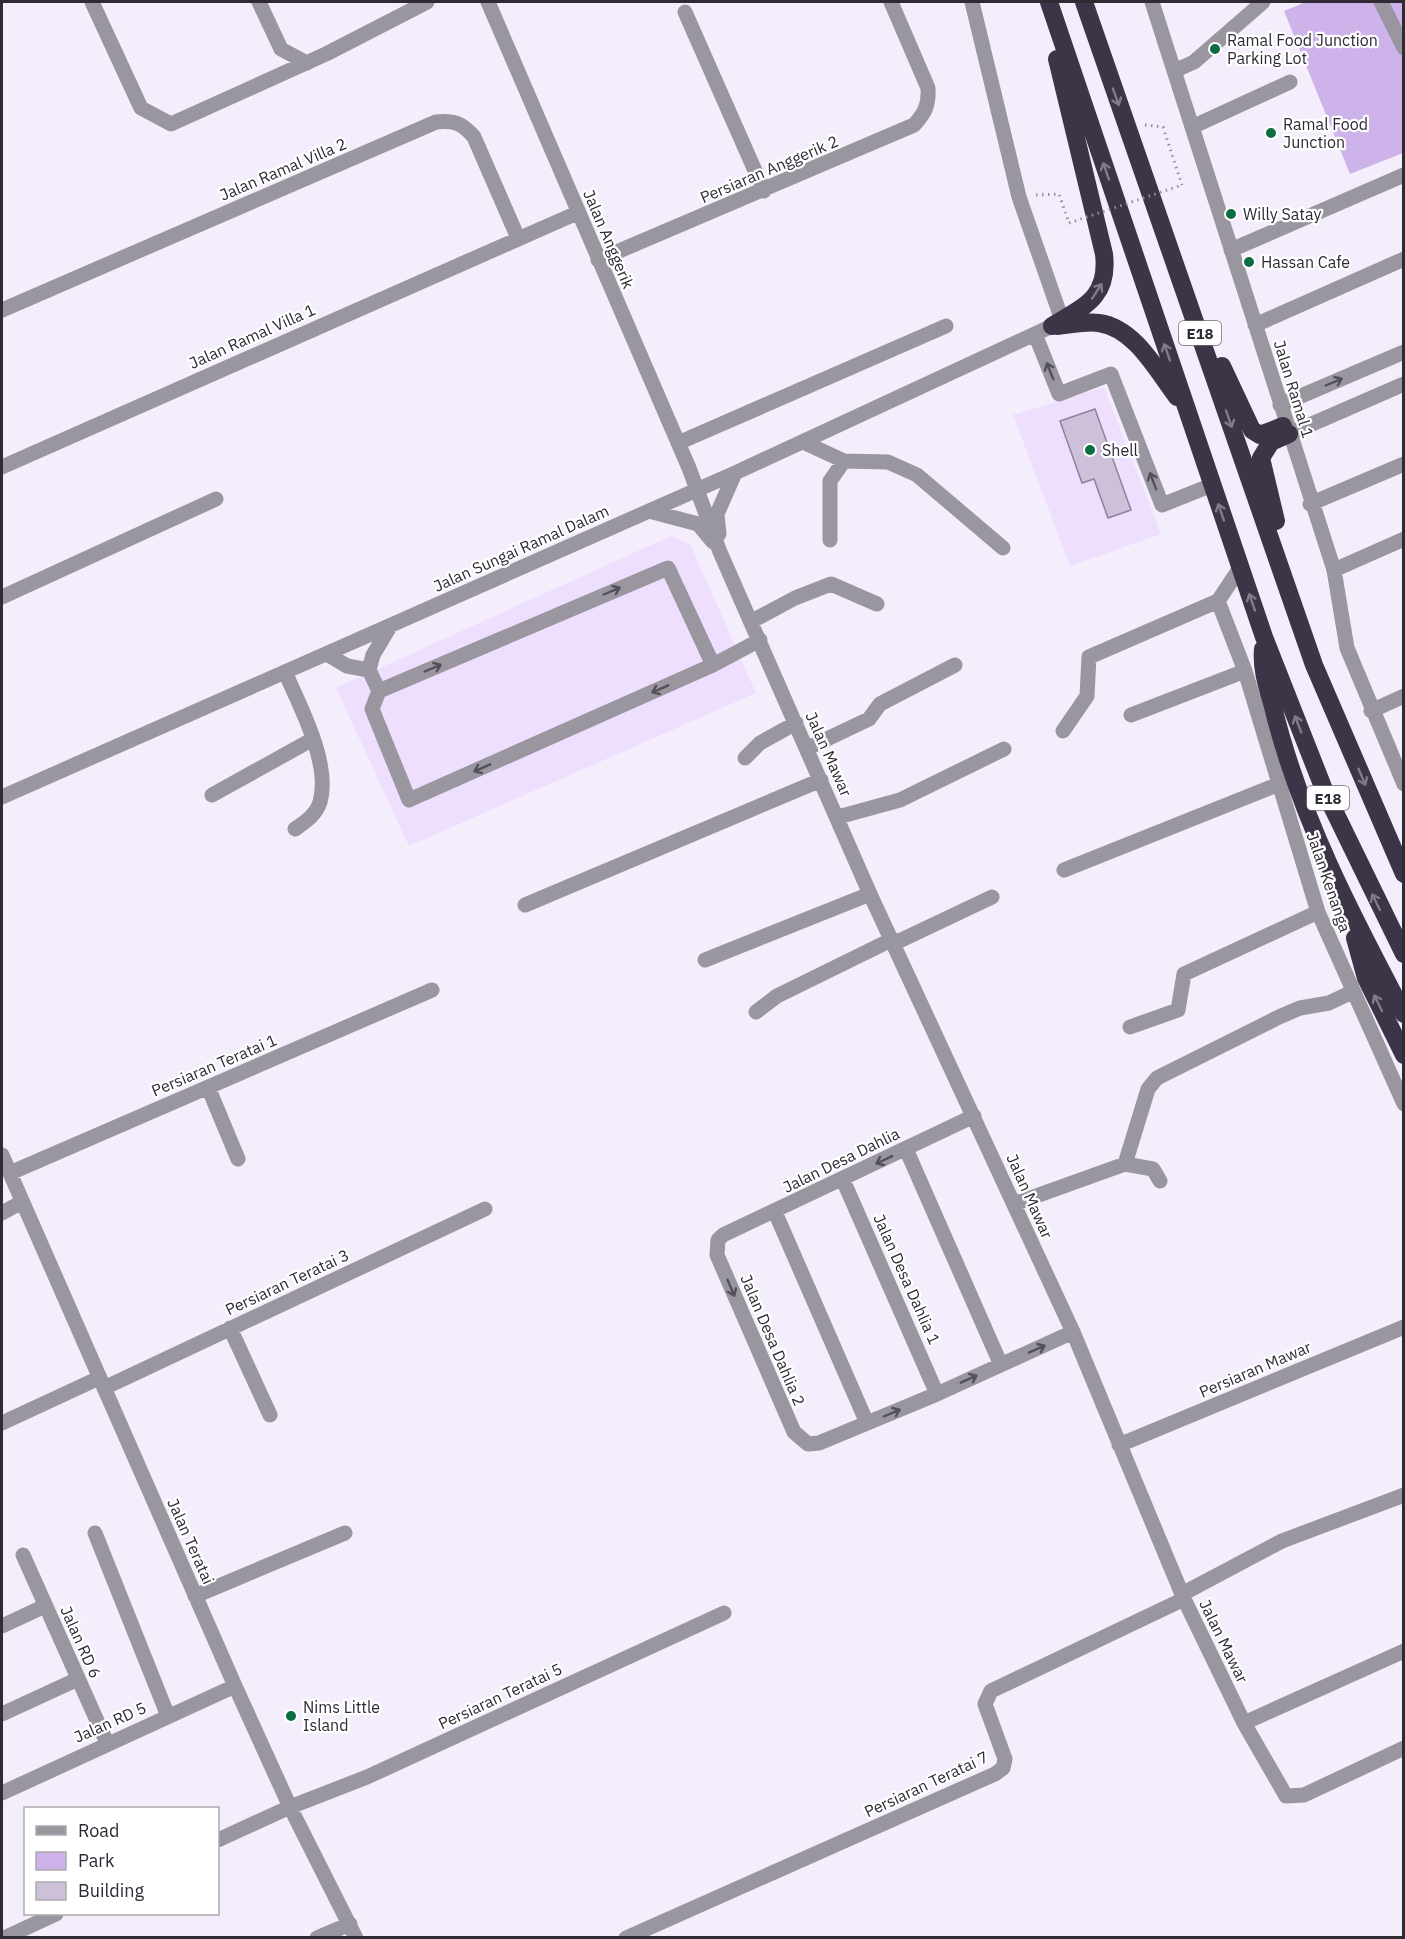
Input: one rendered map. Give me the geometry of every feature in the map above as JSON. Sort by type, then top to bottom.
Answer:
[{"type":"highway","points":[[1043,2],[1104,254],[1106,273],[1099,291],[1086,305],[1057,323]]},
{"type":"highway","name":"E18","points":[[1049,2],[1264,637],[1325,792],[1404,954]]},
{"type":"highway","name":"E18","points":[[1084,2],[1314,665],[1404,874]]},
{"type":"highway","points":[[1179,274],[1252,430],[1260,435],[1288,429]]},
{"type":"highway","points":[[1057,323],[1098,323],[1123,333],[1143,351],[1185,408]]},
{"type":"highway","points":[[1288,429],[1271,442],[1261,458],[1314,665]]},
{"type":"highway","name":"E18","points":[[1264,637],[1261,661],[1278,727],[1308,819],[1347,906],[1404,1014]]},
{"type":"highway","points":[[1347,906],[1366,978],[1404,1055]]},
{"type":"street","points":[[92,2],[141,108],[171,124],[308,63],[427,2]]},
{"type":"street","points":[[259,2],[281,50],[308,63]]},
{"type":"street","name":"Jalan Anggerik","points":[[488,2],[697,490]]},
{"type":"street","name":"Persiaran Anggerik 2","points":[[598,260],[914,125],[924,114],[929,102],[928,88],[891,2]]},
{"type":"street","points":[[972,2],[1019,196],[1057,323]]},
{"type":"street","points":[[1092,2],[1106,69]]},
{"type":"street","name":"Jalan Ramal 1","points":[[1152,2],[1310,504],[1334,570],[1347,648],[1371,711],[1404,784]]},
{"type":"street","points":[[1174,71],[1194,62],[1263,2]]},
{"type":"street","points":[[1381,2],[1404,48]]},
{"type":"street","points":[[686,12],[764,191]]},
{"type":"street","points":[[1192,127],[1290,82]]},
{"type":"street","name":"Jalan Ramal Villa 2","points":[[2,310],[443,121],[464,125],[474,137],[518,238]]},
{"type":"street","points":[[1231,250],[1404,175]]},
{"type":"street","name":"Jalan Ramal Villa 1","points":[[2,467],[577,213]]},
{"type":"street","points":[[1255,325],[1404,259]]},
{"type":"street","name":"Jalan Sungai Ramal Dalam","points":[[2,797],[735,473],[1057,323]]},
{"type":"street","points":[[678,442],[946,326]]},
{"type":"street","points":[[1035,334],[1059,394],[1111,374],[1162,505],[1212,485]]},
{"type":"street","points":[[1280,405],[1404,352]]},
{"type":"street","points":[[1288,429],[1404,384]]},
{"type":"street","points":[[802,442],[844,461],[888,462],[917,475],[1004,548]]},
{"type":"street","points":[[830,540],[830,481],[844,461]]},
{"type":"street","points":[[1310,504],[1404,464]]},
{"type":"street","points":[[720,552],[717,514],[735,473]]},
{"type":"street","name":"Jalan Mawar","points":[[697,490],[720,552],[808,748],[870,894],[894,941],[1073,1332],[1183,1597],[1244,1723],[1286,1796],[1304,1795],[1404,1748]]},
{"type":"street","points":[[2,597],[216,499]]},
{"type":"street","points":[[649,511],[698,524],[720,552]]},
{"type":"street","points":[[1334,570],[1404,539]]},
{"type":"street","points":[[379,691],[668,568],[713,665]]},
{"type":"street","points":[[1063,731],[1087,696],[1089,657],[1218,600],[1240,568]]},
{"type":"street","points":[[752,621],[795,598],[831,584],[878,604]]},
{"type":"street","name":"Jalan Kenanga","points":[[1218,600],[1245,671],[1318,912],[1404,1104]]},
{"type":"street","points":[[391,625],[373,655],[369,670],[379,691],[372,710],[410,800],[713,665],[760,640]]},
{"type":"street","points":[[327,654],[347,666],[369,670]]},
{"type":"street","points":[[808,748],[869,719],[880,704],[955,664]]},
{"type":"street","points":[[1131,715],[1245,671]]},
{"type":"street","points":[[285,672],[313,739],[322,785],[320,803],[310,818],[295,829]]},
{"type":"street","points":[[1371,711],[1404,696]]},
{"type":"street","points":[[745,758],[760,743],[796,723]]},
{"type":"street","points":[[212,795],[313,739]]},
{"type":"street","points":[[838,817],[900,800],[1004,749]]},
{"type":"street","points":[[525,905],[821,780]]},
{"type":"street","points":[[1064,870],[1279,784]]},
{"type":"street","points":[[705,960],[870,894]]},
{"type":"street","points":[[756,1012],[777,996],[992,897]]},
{"type":"street","points":[[1130,1028],[1178,1010],[1184,974],[1318,912]]},
{"type":"street","name":"Persiaran Teratai 1","points":[[10,1173],[432,990]]},
{"type":"street","points":[[1125,1164],[1148,1089],[1157,1078],[1279,1017],[1300,1008],[1329,1003],[1352,992]]},
{"type":"street","points":[[208,1087],[238,1159]]},
{"type":"street","name":"Jalan Desa Dahlia","points":[[723,1235],[974,1116]]},
{"type":"street","points":[[906,1149],[1001,1365]]},
{"type":"street","name":"Jalan Teratai","points":[[2,1155],[235,1686],[290,1807],[353,1931]]},
{"type":"street","points":[[1014,1204],[1125,1164],[1152,1169],[1160,1181]]},
{"type":"street","name":"Jalan Desa Dahlia 1","points":[[843,1180],[937,1394]]},
{"type":"street","points":[[2,1213],[22,1202]]},
{"type":"street","name":"Persiaran Teratai 3","points":[[2,1423],[230,1328],[485,1209]]},
{"type":"street","points":[[775,1212],[867,1423],[1073,1332]]},
{"type":"street","name":"Jalan Desa Dahlia 2","points":[[723,1235],[716,1246],[717,1255],[794,1432],[808,1444],[819,1443],[867,1423]]},
{"type":"street","name":"Persiaran Mawar","points":[[1119,1445],[1404,1327]]},
{"type":"street","points":[[230,1328],[270,1415]]},
{"type":"street","points":[[1183,1597],[1282,1541],[1323,1523],[1365,1511],[1404,1495]]},
{"type":"street","points":[[95,1533],[168,1716]]},
{"type":"street","points":[[195,1596],[345,1533]]},
{"type":"street","name":"Jalan RD 6","points":[[23,1555],[107,1743]]},
{"type":"street","name":"Persiaran Teratai 7","points":[[626,1938],[995,1774],[1003,1768],[1005,1759],[985,1704],[991,1691],[1183,1597]]},
{"type":"street","points":[[2,1626],[45,1606]]},
{"type":"street","name":"Persiaran Teratai 5","points":[[219,1840],[290,1807],[367,1777],[724,1613]]},
{"type":"street","points":[[1244,1723],[1404,1651]]},
{"type":"street","points":[[2,1714],[78,1679]]},
{"type":"street","name":"Jalan RD 5","points":[[2,1793],[235,1686]]},
{"type":"street","points":[[4,1938],[54,1915]]},
{"type":"street","points":[[317,1938],[353,1931]]},
{"type":"path","points":[[1019,196],[1059,194],[1070,223],[1182,185],[1164,128],[1125,122]]},
{"type":"shaded area","points":[[1104,387],[1161,534],[1070,566],[1013,415]]},
{"type":"shaded area","points":[[671,536],[690,544],[756,693],[409,846],[336,688]]},
{"type":"green space","points":[[1306,2],[1403,2],[1403,153],[1350,174],[1284,11]]},
{"type":"building","name":"Shell","points":[[1095,409],[1131,510],[1108,518],[1094,479],[1082,483],[1060,421]]},
{"type":"place","name":"Ramal Food Junction Parking Lot","points":[[1215,49]]},
{"type":"place","name":"Ramal Food Junction","points":[[1271,133]]},
{"type":"place","name":"Willy Satay","points":[[1231,214]]},
{"type":"place","name":"Hassan Cafe","points":[[1249,262]]},
{"type":"place","name":"Shell","points":[[1090,450]]},
{"type":"place","name":"Nims Little Island","points":[[291,1716]]}]
